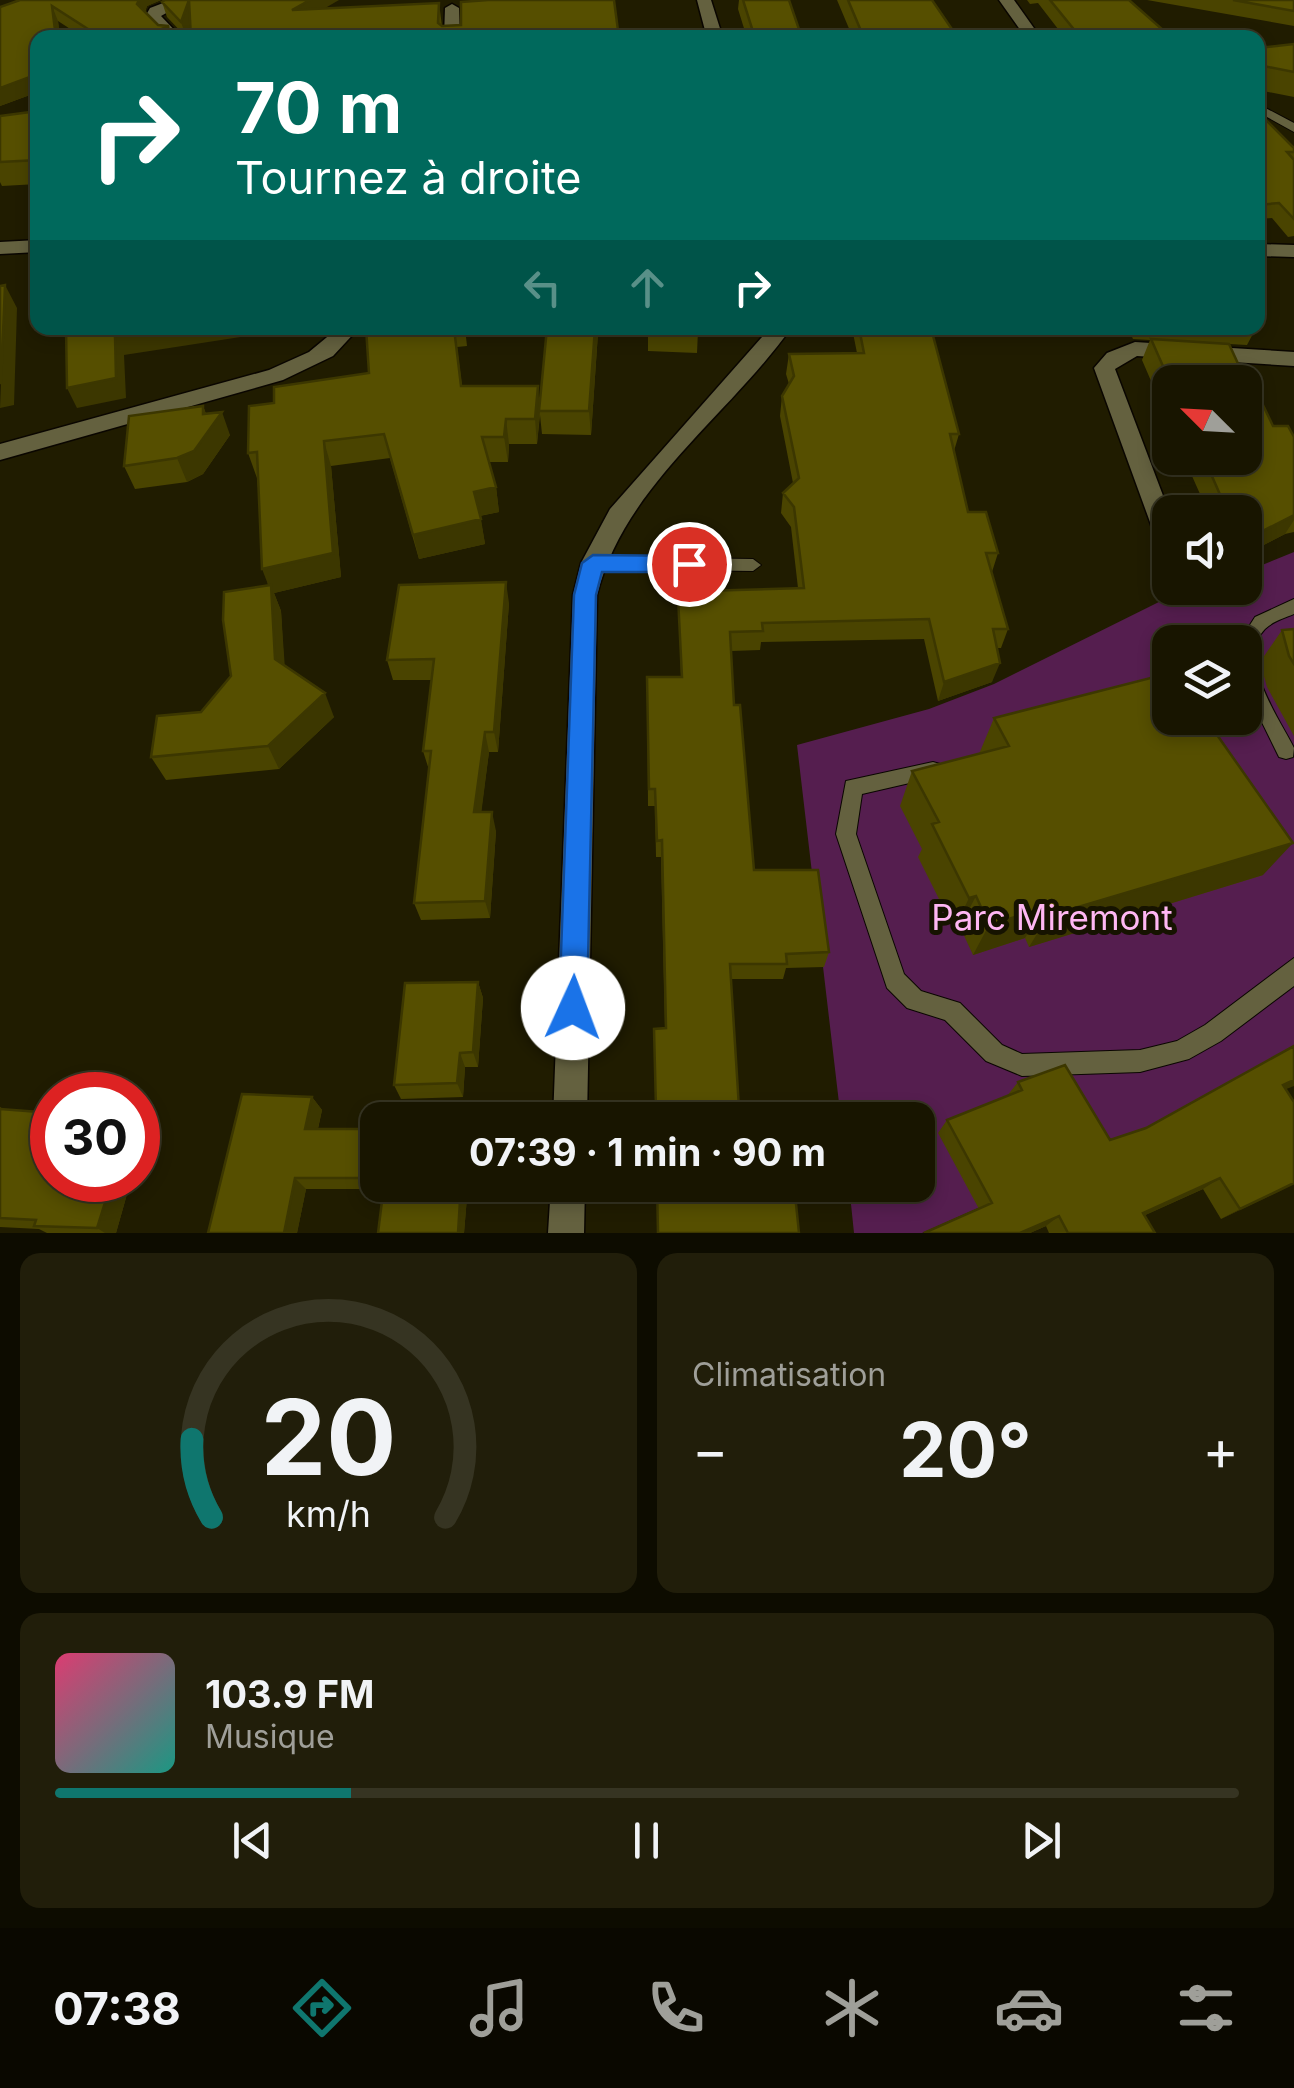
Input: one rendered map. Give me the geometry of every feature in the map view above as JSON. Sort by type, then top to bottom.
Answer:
[{"type":"street","points":[[704,0],[713,30]]},
{"type":"street","points":[[1006,0],[1028,30]]},
{"type":"street","points":[[167,30],[153,17],[155,11],[179,2]]},
{"type":"street","points":[[452,8],[452,30]]},
{"type":"street","points":[[0,248],[30,246]]},
{"type":"street","points":[[1265,250],[1294,250]]},
{"type":"street","points":[[0,452],[276,375],[306,364],[331,349],[343,335]]},
{"type":"street","points":[[571,1102],[585,595],[593,563],[618,515],[775,335]]},
{"type":"street","points":[[1152,498],[1108,387],[1104,368],[1114,358],[1134,349],[1294,359]]},
{"type":"street","points":[[566,1233],[567,1202]]},
{"type":"lane","points":[[1265,111],[1294,128]]},
{"type":"lane","points":[[593,563],[753,565]]},
{"type":"lane","points":[[1286,751],[1246,666],[1246,641],[1260,623],[1294,606]]},
{"type":"lane","points":[[934,770],[853,787],[846,834],[895,982],[914,1000],[952,1011],[994,1053],[1022,1066],[1140,1061],[1180,1052],[1214,1033],[1292,975]]},
{"type":"green space","name":"Parc Miremont","points":[[1294,552],[1294,1050],[1131,1140],[922,1233],[854,1233],[851,1202],[935,1202],[935,1102],[839,1102],[797,745],[929,709],[994,684],[1153,605],[1262,605],[1262,565]]},
{"type":"building","points":[[20,0],[139,0],[137,4],[158,25],[169,26],[159,30],[90,30],[52,6],[55,30],[30,30],[30,77],[0,88],[0,7]]},
{"type":"building","points":[[189,0],[181,22],[162,2]]},
{"type":"building","points":[[189,0],[310,0],[292,10],[439,3],[438,23],[442,26],[461,25],[461,2],[614,0],[618,30],[191,30]]},
{"type":"building","points":[[743,0],[789,0],[799,30],[752,30]]},
{"type":"building","points":[[848,0],[932,0],[953,30],[861,30]]},
{"type":"building","points":[[1050,0],[1129,0],[1163,30],[1074,30]]},
{"type":"building","points":[[1233,0],[1294,0],[1294,11]]},
{"type":"building","points":[[1294,44],[1294,72],[1265,66],[1265,47]]},
{"type":"building","points":[[30,112],[30,160],[0,162],[0,116]]},
{"type":"building","points":[[1265,119],[1294,148],[1294,152],[1287,152],[1294,160],[1294,219],[1279,203],[1265,204]]},
{"type":"building","points":[[5,285],[1,383],[0,383],[0,286]]},
{"type":"building","points":[[66,335],[115,335],[116,378],[67,388]]},
{"type":"building","points":[[366,335],[455,335],[461,386],[538,386],[535,419],[506,419],[504,437],[482,437],[496,487],[474,492],[481,519],[413,535],[384,434],[324,441],[333,553],[262,569],[257,452],[248,453],[249,406],[274,403],[274,387],[369,373]]},
{"type":"building","points":[[546,335],[594,335],[589,411],[539,411]]},
{"type":"building","points":[[860,335],[933,335],[959,434],[950,434],[968,512],[986,512],[998,553],[986,553],[1008,629],[993,629],[1000,663],[944,682],[929,619],[762,623],[763,631],[730,632],[734,705],[740,705],[754,870],[818,870],[829,952],[786,954],[787,964],[730,964],[739,1102],[656,1102],[654,1029],[666,1028],[662,840],[657,841],[655,789],[649,789],[647,677],[682,677],[678,597],[701,596],[701,591],[804,588],[794,507],[783,493],[799,478],[782,396],[794,376],[789,354],[864,353]]},
{"type":"building","points":[[1151,339],[1229,344],[1239,365],[1162,365]]},
{"type":"building","points":[[1262,403],[1273,426],[1288,426],[1294,437],[1294,515],[1262,531],[1262,495],[1220,495],[1211,475],[1262,475]]},
{"type":"building","points":[[203,406],[203,414],[222,412],[194,451],[177,458],[124,466],[129,416]]},
{"type":"building","points":[[506,582],[494,732],[485,732],[474,812],[492,812],[485,901],[414,903],[431,751],[423,751],[434,659],[387,660],[399,585]]},
{"type":"building","points":[[271,585],[275,659],[325,693],[268,746],[151,757],[157,716],[201,712],[231,676],[223,620],[224,592]]},
{"type":"building","points":[[1294,629],[1294,664],[1282,630]]},
{"type":"building","points":[[1152,678],[1152,735],[1217,735],[1293,843],[1048,916],[1044,908],[989,925],[976,896],[969,898],[932,824],[939,822],[912,771],[1009,746],[994,718]]},
{"type":"building","points":[[478,982],[473,1052],[460,1053],[457,1083],[394,1085],[405,983]]},
{"type":"building","points":[[1294,1046],[1294,1080],[1283,1085],[1294,1102],[1294,1183],[1240,1209],[1220,1178],[1143,1213],[1155,1233],[1068,1233],[1059,1216],[1020,1233],[924,1233],[992,1203],[947,1120],[1022,1090],[1018,1082],[1065,1065],[1110,1140],[1146,1128]]},
{"type":"building","points":[[242,1094],[312,1097],[305,1129],[360,1129],[360,1178],[295,1178],[284,1233],[208,1233]]},
{"type":"building","points":[[0,1109],[30,1111],[30,1202],[105,1202],[97,1228],[34,1226],[36,1220],[0,1218]]},
{"type":"building","points":[[382,1202],[460,1202],[458,1233],[378,1233]]},
{"type":"building","points":[[657,1202],[796,1202],[799,1233],[658,1233]]},
{"type":"route","points":[[573,1008],[585,595],[593,563],[689,564]]}]
